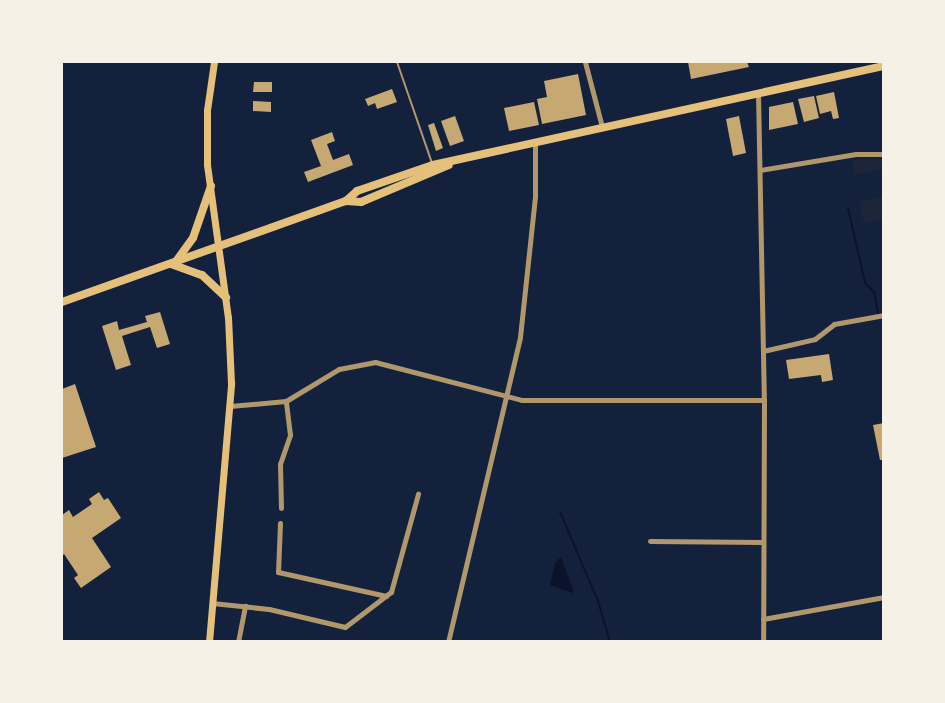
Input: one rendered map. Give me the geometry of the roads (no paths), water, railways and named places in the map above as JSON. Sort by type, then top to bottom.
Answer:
[{"type":"main road","points":[[208,642],[230,406],[226,297],[207,164],[207,110],[214,62]]},
{"type":"main road","points":[[346,201],[361,202],[450,164],[535,142],[884,66]]},
{"type":"main road","points":[[62,302],[346,201],[357,191],[433,165],[450,164]]},
{"type":"main road","points":[[172,263],[192,241],[211,186]]},
{"type":"main road","points":[[172,263],[202,274],[226,297]]},
{"type":"street","points":[[585,62],[602,127]]},
{"type":"street","points":[[758,93],[764,399],[763,642]]},
{"type":"street","points":[[450,641],[508,397],[523,319],[535,196],[535,142]]},
{"type":"street","points":[[760,170],[856,154],[884,154]]},
{"type":"street","points":[[763,351],[815,339],[834,324],[884,315]]},
{"type":"street","points":[[230,406],[286,401],[339,369],[375,362],[508,397],[764,399]]},
{"type":"street","points":[[281,508],[280,464],[289,443],[286,401]]},
{"type":"street","points":[[212,603],[245,606],[345,627],[391,592],[417,494]]},
{"type":"street","points":[[280,523],[278,572],[386,596]]},
{"type":"street","points":[[650,542],[763,543]]},
{"type":"street","points":[[763,619],[884,597]]},
{"type":"street","points":[[238,642],[245,606]]},
{"type":"street","points":[[430,642],[439,642]]},
{"type":"lane","points":[[397,62],[433,165]]},
{"type":"waterway","points":[[848,208],[865,283],[874,292],[878,313]]},
{"type":"waterway","points":[[560,512],[598,601],[610,642]]}]
